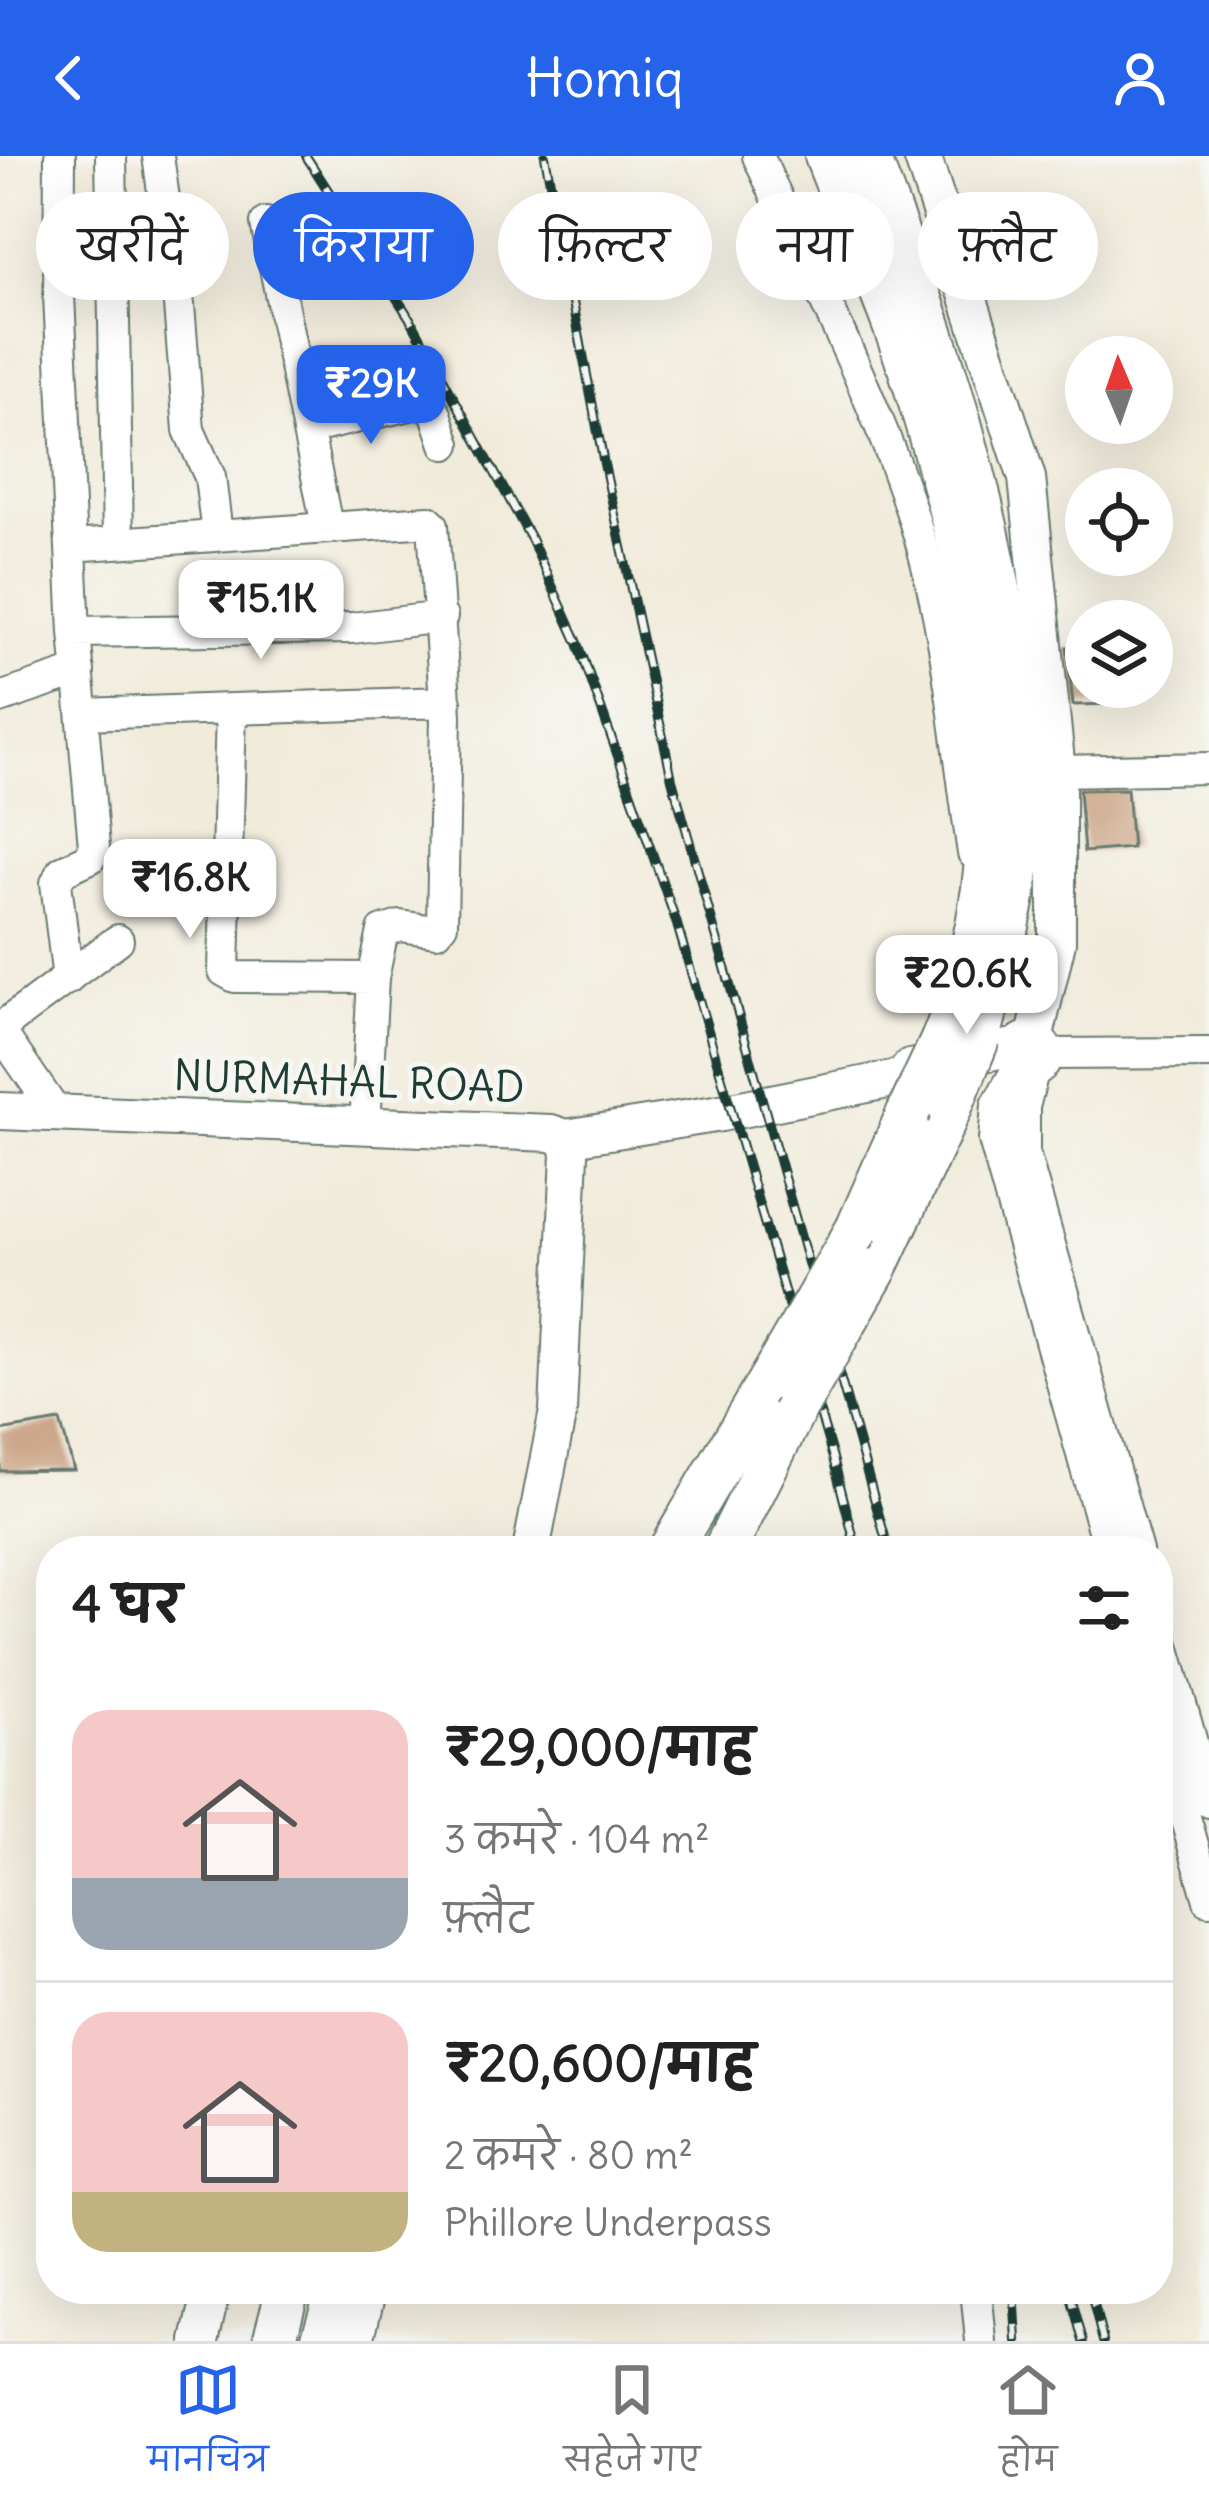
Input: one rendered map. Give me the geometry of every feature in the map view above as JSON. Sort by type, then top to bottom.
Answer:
[{"type":"highway","points":[[826,156],[914,383],[978,630],[990,781],[980,907],[952,1014],[1011,1051]]},
{"type":"highway","points":[[868,156],[956,400],[992,542],[1021,720],[1022,831],[1011,922],[1011,1051]]},
{"type":"highway","points":[[730,1536],[781,1397],[920,1100],[1011,1051]]},
{"type":"highway","points":[[680,1536],[875,1270],[920,1100]]},
{"type":"highway","points":[[274,2341],[283,2304]]},
{"type":"highway","points":[[322,2341],[333,2304]]},
{"type":"main road","points":[[566,1138],[721,1113],[920,1100],[912,1084],[1011,1051],[1057,942],[1057,771],[1027,478],[922,156]]},
{"type":"main road","name":"NURMAHAL ROAD","points":[[0,1112],[551,1133],[566,1138],[570,1154],[558,1411],[534,1536]]},
{"type":"main road","points":[[200,2341],[209,2304]]},
{"type":"street","points":[[61,156],[58,296],[74,632],[93,852],[86,861],[62,871],[56,883],[68,979]]},
{"type":"street","points":[[111,156],[118,541]]},
{"type":"street","points":[[158,156],[179,305],[189,430],[210,477],[218,534]]},
{"type":"street","points":[[758,156],[895,460],[921,542],[943,651],[980,907]]},
{"type":"street","points":[[282,300],[327,526]]},
{"type":"street","points":[[308,429],[423,402],[435,411],[446,444]]},
{"type":"street","points":[[71,546],[431,522],[446,702],[442,927],[436,931],[400,926],[383,932],[373,978],[365,1127]]},
{"type":"street","points":[[74,632],[352,628],[442,616]]},
{"type":"street","points":[[0,698],[79,671]]},
{"type":"street","points":[[83,714],[446,702]]},
{"type":"street","points":[[231,710],[224,971],[235,977],[373,978]]},
{"type":"street","points":[[1057,771],[1209,768]]},
{"type":"street","points":[[57,1114],[0,1029],[118,940]]},
{"type":"street","points":[[1011,1051],[1209,1053]]},
{"type":"street","points":[[1011,1051],[997,1105],[994,1140],[1105,1536]]},
{"type":"street","points":[[1011,1051],[1024,1107],[1024,1153],[1133,1536]]},
{"type":"street","points":[[1173,1676],[1209,1802]]},
{"type":"street","points":[[1173,1776],[1209,1900]]},
{"type":"street","points":[[358,2341],[367,2304]]},
{"type":"street","points":[[977,2304],[981,2341]]},
{"type":"building","points":[[1127,789],[1132,848],[1084,852],[1079,790]]},
{"type":"building","points":[[60,1421],[74,1470],[0,1471],[0,1431]]},
{"type":"railway","points":[[306,156],[414,325],[531,539],[578,643],[676,921],[853,1536]]},
{"type":"railway","points":[[545,156],[604,464],[672,779],[885,1536]]},
{"type":"railway","points":[[1015,2304],[1017,2341]]},
{"type":"railway","points":[[1073,2304],[1083,2341]]},
{"type":"railway","points":[[1094,2304],[1103,2341]]}]
